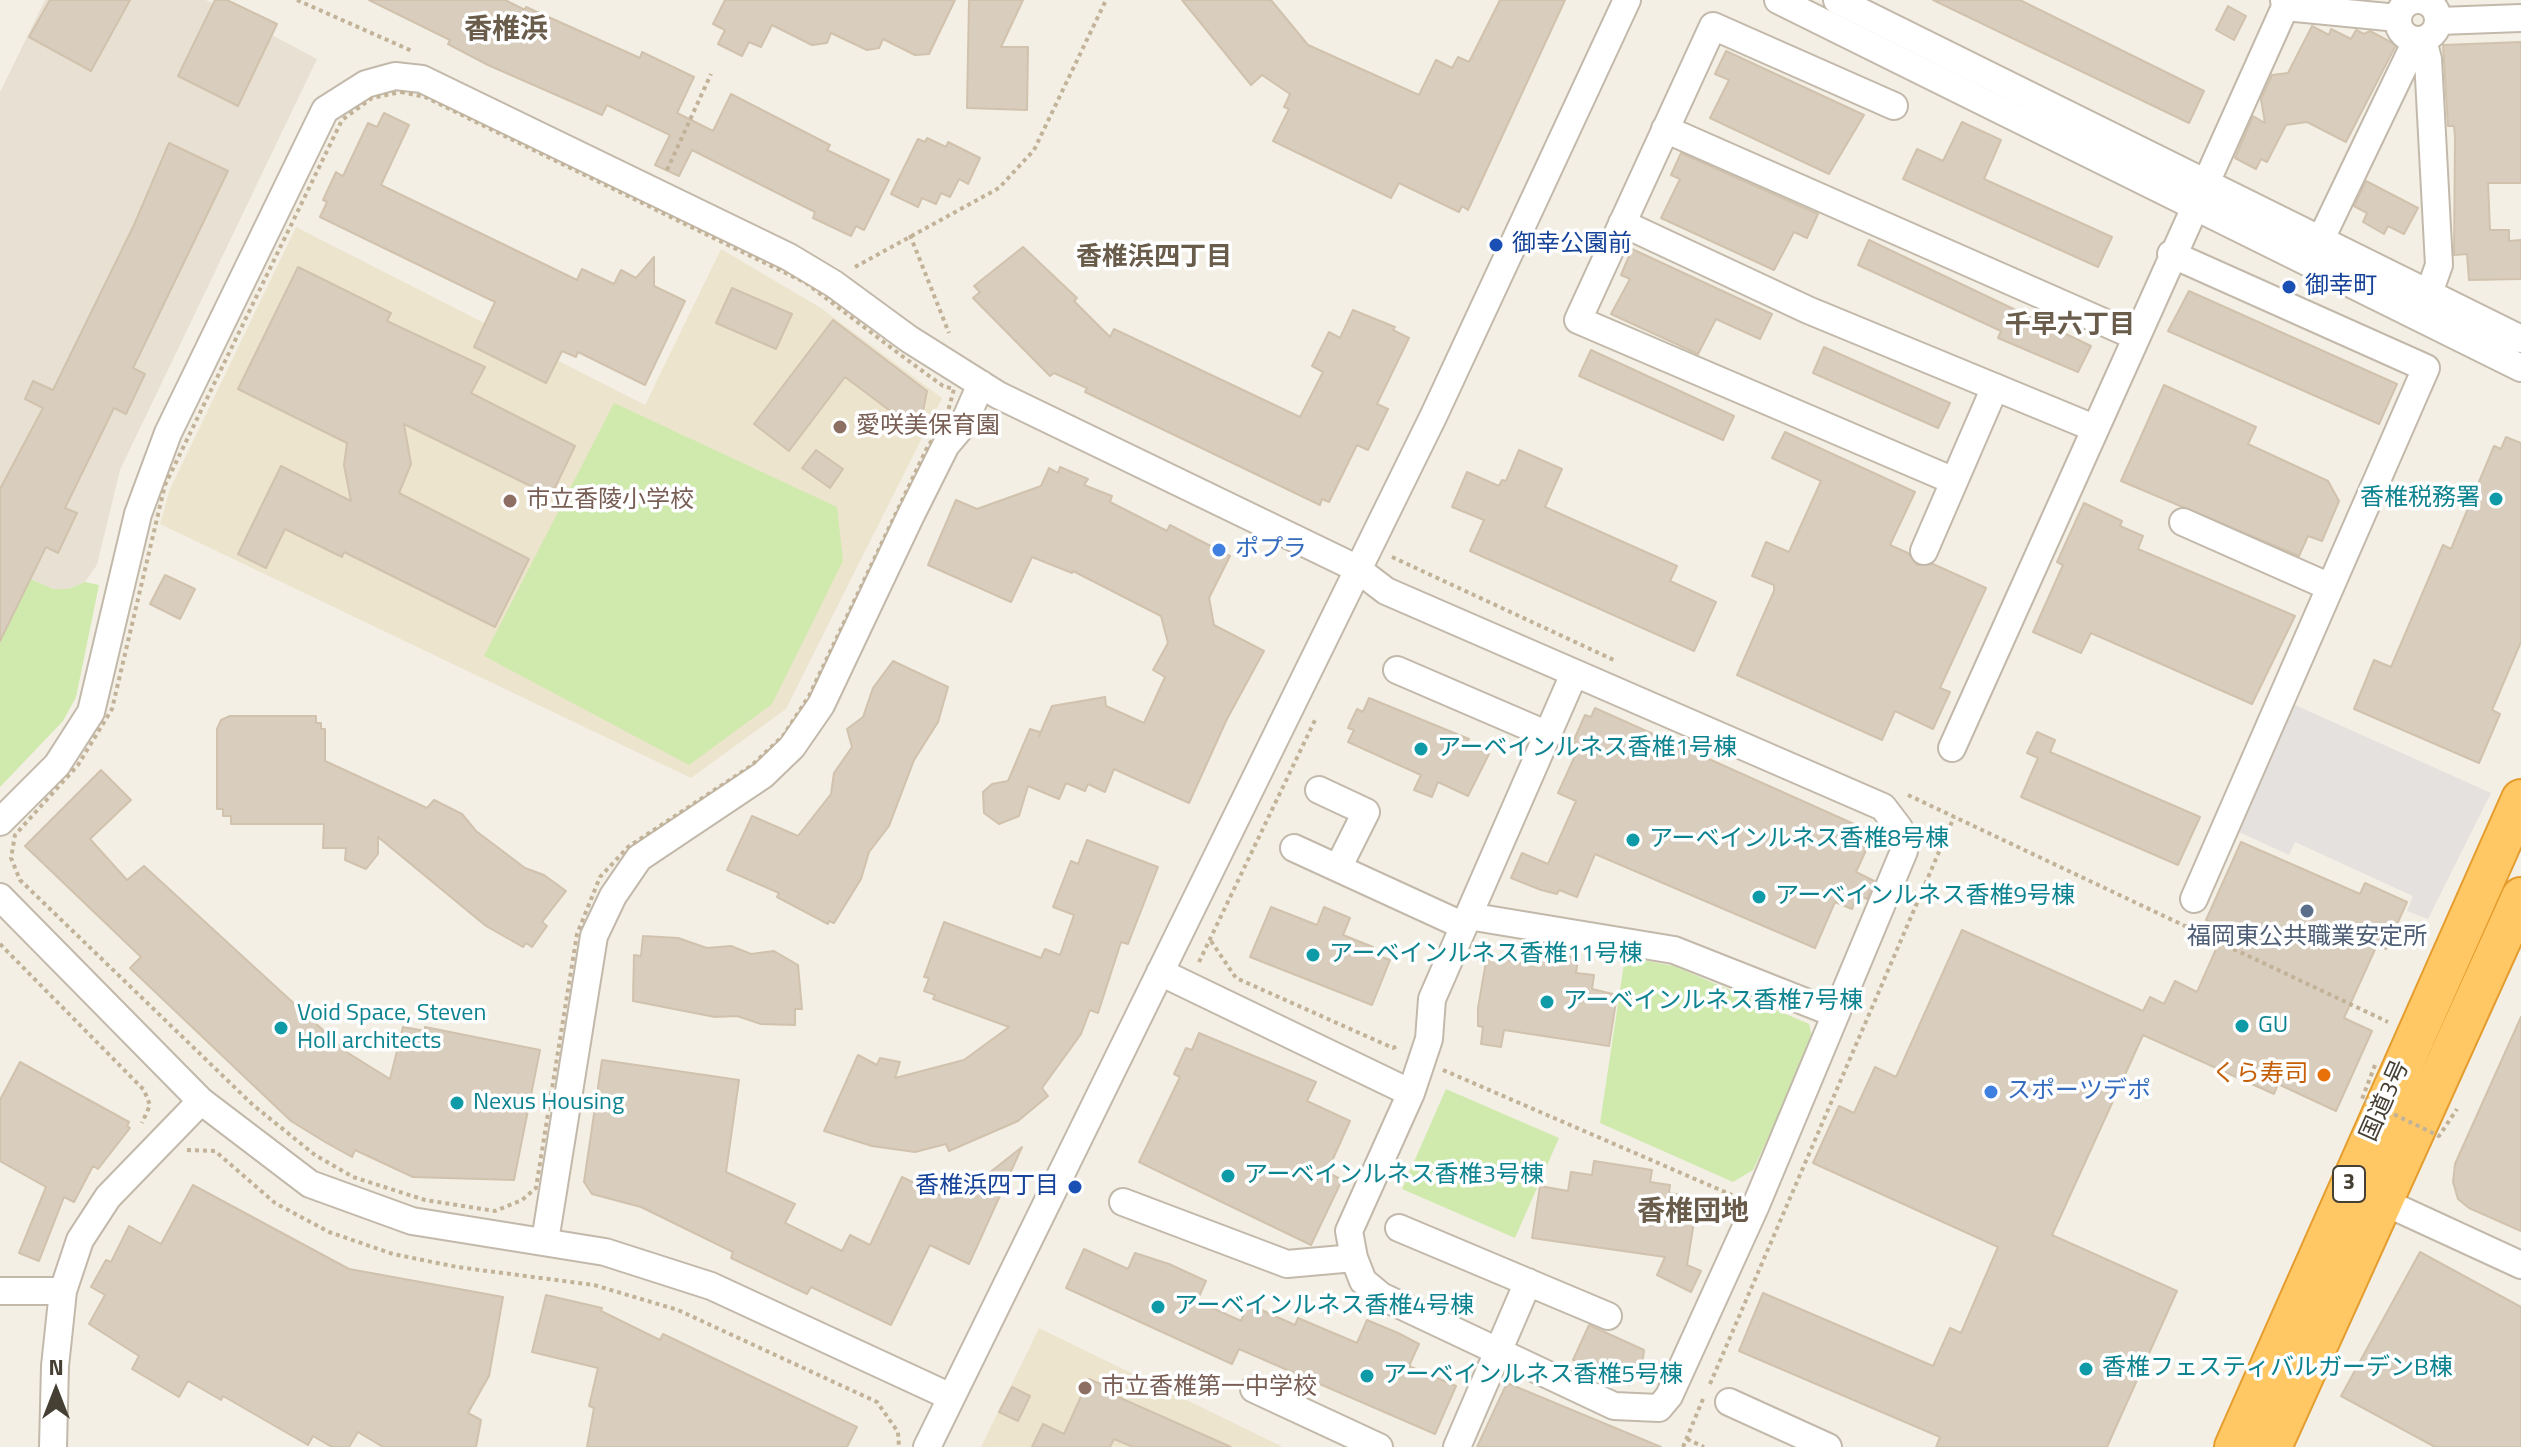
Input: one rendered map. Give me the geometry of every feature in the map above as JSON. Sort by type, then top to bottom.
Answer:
[{"type":"highway","name":"国道3号","points":[[2234,1447],[2521,799]]},
{"type":"highway","name":"国道3号","points":[[2272,1447],[2521,897]]},
{"type":"street","points":[[927,1447],[1356,568],[1434,415],[1627,0]]},
{"type":"street","points":[[1778,0],[2199,193],[2321,239],[2521,339]]},
{"type":"street","points":[[1837,0],[1865,6],[2521,368]]},
{"type":"street","points":[[1952,748],[2284,3],[2431,4],[2426,34],[2439,265],[2429,293]]},
{"type":"street","points":[[2408,6],[2401,30],[2426,34],[2521,18]]},
{"type":"street","points":[[1894,106],[1713,26],[1578,320],[1954,481]]},
{"type":"street","points":[[2321,239],[2426,34]]},
{"type":"street","points":[[0,822],[57,765],[91,712],[138,514],[168,433],[325,110],[366,84],[395,76],[422,79],[789,257],[974,380],[1356,568],[1386,591],[1883,807],[1899,828],[1904,851],[1756,1205],[1669,1396],[1659,1408],[1614,1406],[1381,1296],[1363,1281],[1354,1258],[1349,1231],[1411,1093],[1429,1039],[1432,999],[1574,674]]},
{"type":"street","points":[[1665,129],[2135,336]]},
{"type":"street","points":[[1622,223],[1808,310],[2094,428]]},
{"type":"street","points":[[2175,246],[2426,368],[2194,899]]},
{"type":"street","points":[[545,1241],[594,936],[613,896],[639,858],[763,775],[792,747],[821,705],[946,445],[963,425],[974,380]]},
{"type":"street","points":[[1924,551],[1995,387]]},
{"type":"street","points":[[2183,522],[2330,587]]},
{"type":"street","points":[[1397,670],[1548,735]]},
{"type":"street","points":[[1319,790],[1366,812],[1338,868]]},
{"type":"street","points":[[1294,848],[1466,921],[1674,950],[1836,1014]]},
{"type":"street","points":[[0,897],[201,1101],[310,1184],[412,1221],[605,1252],[711,1286],[951,1397]]},
{"type":"street","points":[[1160,972],[1411,1093]]},
{"type":"street","points":[[53,1447],[55,1366],[63,1291],[80,1240],[108,1197],[201,1101]]},
{"type":"street","points":[[2382,1201],[2521,1265]]},
{"type":"street","points":[[1123,1202],[1287,1264],[1354,1258]]},
{"type":"street","points":[[1399,1228],[1608,1316]]},
{"type":"street","points":[[1457,1447],[1528,1282]]},
{"type":"street","points":[[0,1291],[63,1291]]},
{"type":"street","points":[[1254,1389],[1379,1447]]},
{"type":"street","points":[[1729,1402],[1828,1447]]},
{"type":"path","points":[[297,0],[350,25]]},
{"type":"path","points":[[317,9],[322,0]]},
{"type":"path","points":[[974,380],[910,235],[999,188],[1034,150],[1106,0]]},
{"type":"path","points":[[664,176],[711,74]]},
{"type":"path","points":[[536,1188],[522,1200],[495,1211],[425,1200],[353,1177],[315,1155],[253,1105],[20,880],[11,858],[15,835],[78,765],[112,709],[165,485],[342,120],[372,98],[401,92],[425,97],[806,283],[943,386],[954,389],[947,415],[899,507]]},
{"type":"path","points":[[1683,1447],[1954,817]]},
{"type":"path","points":[[0,944],[144,1090],[150,1105],[138,1134]]},
{"type":"path","points":[[1393,1048],[1782,1217]]},
{"type":"path","points":[[2375,1065],[2362,1099],[2439,1136],[2457,1109]]},
{"type":"path","points":[[179,1150],[215,1151],[275,1203],[329,1232],[393,1254],[457,1267],[594,1285],[678,1310],[877,1402],[898,1432],[899,1447]]},
{"type":"path","points":[[1687,1439],[1704,1447]]},
{"type":"shaded area","points":[[45,0],[206,0],[317,59],[120,470],[97,565],[85,582],[68,589],[53,589],[0,565],[0,92]]},
{"type":"shaded area","name":"市立香陵小学校","points":[[296,227],[645,405],[721,249],[821,308],[942,398],[786,709],[691,778],[160,524],[170,489]]},
{"type":"shaded area","points":[[2295,705],[2491,793],[2428,919],[2407,911],[2413,896],[2295,842],[2289,855],[2237,831]]},
{"type":"shaded area","name":"市立香椎第一中学校","points":[[1039,1328],[1283,1447],[981,1447]]},
{"type":"green space","points":[[614,403],[837,507],[843,561],[772,704],[689,765],[484,656]]},
{"type":"green space","points":[[0,565],[53,589],[68,589],[85,582],[99,585],[76,697],[63,721],[0,787]]},
{"type":"green space","points":[[1625,957],[1674,966],[1809,1024],[1813,1041],[1753,1170],[1733,1182],[1600,1123]]},
{"type":"green space","points":[[1446,1089],[1559,1138],[1515,1238],[1402,1189]]},
{"type":"building","points":[[50,0],[130,0],[91,71],[29,37]]},
{"type":"building","points":[[215,0],[227,0],[277,24],[238,106],[178,76]]},
{"type":"building","points":[[369,0],[505,0],[525,10],[526,7],[640,58],[642,52],[694,77],[677,113],[713,131],[731,94],[830,145],[827,150],[889,180],[864,230],[856,226],[851,236],[813,218],[815,212],[692,150],[679,176],[655,165],[670,135],[607,105],[602,115],[488,65],[448,44],[450,40]]},
{"type":"building","points":[[725,0],[955,0],[929,54],[915,55],[883,39],[879,48],[867,50],[831,33],[827,43],[812,45],[772,25],[761,47],[749,42],[742,56],[718,44],[725,30],[713,24]]},
{"type":"building","points":[[969,0],[1023,0],[1001,47],[1028,47],[1027,110],[967,108]]},
{"type":"building","points":[[1182,0],[1271,0],[1308,45],[1419,95],[1436,60],[1452,68],[1458,57],[1469,62],[1500,0],[1565,0],[1468,210],[1462,206],[1459,212],[1399,183],[1391,198],[1273,141],[1289,109],[1284,107],[1290,94],[1262,75],[1251,85]]},
{"type":"building","points":[[1933,0],[2020,0],[2204,91],[2189,123]]},
{"type":"building","points":[[2228,6],[2246,16],[2234,40],[2216,30]]},
{"type":"building","points":[[2312,26],[2329,35],[2331,29],[2351,39],[2356,30],[2364,34],[2370,31],[2396,45],[2346,142],[2307,122],[2286,125],[2267,162],[2261,159],[2256,169],[2235,158],[2253,116],[2265,123],[2261,99],[2272,75],[2288,73]]},
{"type":"building","points":[[2521,42],[2521,183],[2488,183],[2490,230],[2509,230],[2509,241],[2521,240],[2521,279],[2469,280],[2467,254],[2454,255],[2455,137],[2454,126],[2448,126],[2443,45]]},
{"type":"building","points":[[1726,51],[1864,115],[1829,174],[1710,118],[1729,80],[1715,74]]},
{"type":"building","points":[[384,113],[409,125],[381,185],[577,280],[582,269],[614,284],[621,270],[636,278],[654,257],[654,286],[685,301],[645,385],[578,352],[576,357],[562,351],[546,383],[474,347],[495,302],[320,217],[327,202],[323,200],[336,172],[343,176],[368,123],[377,127]]},
{"type":"building","points":[[1962,122],[2001,140],[1984,179],[2112,237],[2098,267],[1903,179],[1917,149],[1943,161]]},
{"type":"building","points":[[927,138],[946,147],[948,142],[980,158],[968,184],[959,179],[950,197],[941,193],[936,204],[922,198],[918,207],[891,194],[918,139],[925,142]]},
{"type":"building","points":[[169,143],[228,171],[133,368],[145,374],[126,414],[114,408],[65,508],[77,513],[58,553],[46,547],[0,641],[0,489],[43,408],[25,399],[33,381],[53,390],[134,225]]},
{"type":"building","points":[[1681,153],[1818,214],[1807,238],[1794,232],[1774,270],[1661,218],[1680,179],[1671,175]]},
{"type":"building","points":[[2366,181],[2418,208],[2404,234],[2388,226],[2384,234],[2363,222],[2367,213],[2354,206]]},
{"type":"building","points":[[1869,240],[2091,346],[2078,372],[1998,338],[2001,331],[1858,265]]},
{"type":"building","points":[[1023,247],[1077,298],[1074,301],[1110,337],[1114,329],[1300,417],[1323,372],[1312,366],[1329,332],[1340,338],[1353,310],[1395,327],[1393,330],[1409,338],[1377,404],[1388,409],[1368,450],[1357,445],[1329,502],[1322,499],[1320,505],[1085,392],[1087,388],[1054,373],[1050,376],[973,298],[980,292],[974,286]]},
{"type":"building","points":[[1632,249],[1772,314],[1760,339],[1716,319],[1698,354],[1611,314],[1630,279],[1621,275]]},
{"type":"building","points":[[298,267],[391,313],[387,321],[485,367],[471,393],[575,446],[551,496],[404,424],[411,464],[399,493],[529,559],[495,627],[344,552],[342,557],[285,529],[266,568],[238,554],[281,466],[351,501],[344,465],[347,443],[238,389]]},
{"type":"building","points":[[732,288],[792,314],[776,349],[716,323]]},
{"type":"building","points":[[2189,291],[2397,384],[2379,424],[2168,331]]},
{"type":"building","points":[[833,320],[927,391],[923,411],[905,422],[845,377],[789,451],[754,424]]},
{"type":"building","points":[[1824,347],[1950,403],[1938,428],[1813,373]]},
{"type":"building","points":[[1591,350],[1734,416],[1723,440],[1579,376]]},
{"type":"building","points":[[2164,385],[2256,427],[2248,444],[2328,481],[2339,501],[2322,541],[2308,536],[2299,556],[2121,481]]},
{"type":"building","points":[[1785,432],[1915,492],[1890,545],[1908,553],[1917,565],[1933,564],[1986,588],[1940,688],[1950,692],[1933,729],[1895,711],[1882,740],[1737,675],[1774,591],[1774,585],[1752,576],[1766,542],[1789,552],[1821,481],[1772,458]]},
{"type":"building","points":[[2506,437],[2521,443],[2521,642],[2492,710],[2500,714],[2479,763],[2354,709],[2374,660],[2391,667],[2443,545],[2451,549],[2494,446],[2501,449]]},
{"type":"building","points":[[816,450],[843,469],[830,488],[802,468]]},
{"type":"building","points":[[1519,450],[1562,469],[1545,507],[1677,566],[1670,581],[1716,602],[1694,651],[1470,551],[1484,520],[1452,507],[1467,472],[1499,486],[1502,480],[1506,481]]},
{"type":"building","points":[[1060,467],[1088,479],[1084,485],[1112,496],[1110,502],[1167,531],[1170,525],[1230,556],[1209,598],[1214,625],[1264,651],[1227,719],[1189,803],[1114,769],[1105,792],[1088,784],[1085,791],[1066,783],[1059,799],[1028,786],[1019,816],[999,824],[984,813],[983,792],[992,784],[1008,781],[1030,729],[1040,732],[1039,736],[1052,706],[1105,697],[1106,706],[1144,723],[1165,677],[1153,670],[1168,643],[1161,616],[1073,571],[1032,557],[1011,602],[928,565],[956,500],[977,509],[1041,486],[1049,468],[1058,473]]},
{"type":"building","points":[[2084,503],[2122,521],[2120,526],[2143,536],[2138,549],[2295,616],[2252,704],[2091,633],[2081,653],[2033,632],[2063,565],[2057,562]]},
{"type":"building","points":[[165,575],[195,589],[180,619],[150,604]]},
{"type":"building","points":[[893,661],[948,687],[938,722],[914,760],[889,826],[869,852],[861,879],[834,923],[829,921],[828,924],[777,897],[779,893],[727,870],[752,816],[798,836],[831,794],[834,773],[852,747],[847,729],[863,717],[873,688]]},
{"type":"building","name":"アーベインルネス香椎1号棟","points":[[1369,698],[1469,739],[1466,744],[1489,754],[1468,796],[1438,782],[1432,797],[1414,790],[1421,775],[1348,742],[1354,730],[1348,728],[1357,709],[1363,712]]},
{"type":"building","points":[[1595,708],[1874,833],[1856,872],[1874,881],[1867,899],[1858,895],[1852,909],[1835,902],[1815,948],[1595,854],[1577,897],[1559,890],[1557,894],[1541,890],[1511,878],[1522,853],[1548,864],[1576,801],[1558,793],[1580,745],[1573,742],[1585,715],[1591,717]]},
{"type":"building","points":[[230,716],[316,716],[316,723],[321,723],[321,729],[325,729],[325,761],[427,808],[434,800],[462,814],[476,831],[525,868],[544,875],[566,891],[542,922],[547,926],[532,947],[526,943],[523,947],[486,926],[378,837],[378,854],[366,869],[345,860],[346,848],[323,848],[324,824],[231,824],[231,816],[223,816],[223,809],[217,809],[217,729],[221,720]]},
{"type":"building","points":[[2037,732],[2055,740],[2050,752],[2200,817],[2178,865],[2021,797],[2038,758],[2027,753]]},
{"type":"building","points":[[101,770],[131,800],[90,839],[127,880],[144,866],[348,1053],[390,1079],[403,1027],[425,1031],[425,1027],[540,1050],[514,1180],[413,1177],[355,1150],[352,1157],[291,1121],[130,968],[141,957],[25,846]]},
{"type":"building","points":[[1087,840],[1158,867],[1128,944],[1121,942],[1098,1013],[1090,1010],[1081,1034],[1042,1088],[1048,1096],[1018,1121],[949,1151],[946,1144],[915,1152],[872,1146],[824,1131],[858,1055],[877,1065],[880,1058],[900,1062],[895,1078],[964,1060],[1009,1027],[933,999],[935,995],[924,991],[929,978],[924,977],[944,922],[1041,958],[1045,949],[1060,955],[1074,915],[1053,907],[1071,861],[1078,864]]},
{"type":"building","points":[[2241,842],[2360,894],[2365,883],[2407,902],[2386,949],[2377,945],[2344,1018],[2372,1031],[2336,1111],[2278,1084],[2274,1094],[2143,1035],[2052,1235],[2177,1291],[2107,1447],[1936,1447],[1940,1437],[1739,1351],[1763,1293],[1933,1366],[1950,1328],[1961,1333],[1998,1247],[1813,1163],[1839,1106],[1854,1113],[1875,1067],[1896,1077],[1962,930],[2143,1011],[2150,997],[2164,1004],[2175,981],[2197,992],[2225,929],[2206,920]]},
{"type":"building","name":"アーベインルネス香椎11号棟","points":[[1271,907],[1317,925],[1324,907],[1350,918],[1343,935],[1373,947],[1371,953],[1390,960],[1372,1005],[1250,957]]},
{"type":"building","points":[[643,936],[678,938],[707,948],[731,946],[751,954],[774,951],[798,965],[802,1009],[795,1009],[795,1025],[761,1024],[737,1016],[715,1017],[633,1001],[634,955],[641,956]]},
{"type":"building","name":"アーベインルネス香椎7号棟","points":[[1538,952],[1578,958],[1576,973],[1594,975],[1592,989],[1617,995],[1609,1046],[1504,1030],[1501,1047],[1481,1044],[1483,1027],[1478,1026],[1478,1008],[1487,956],[1536,966]]},
{"type":"building","points":[[2521,1017],[2521,1231],[2469,1208],[2458,1199],[2453,1182],[2455,1164]]},
{"type":"building","points":[[1199,1033],[1316,1082],[1307,1101],[1350,1121],[1327,1172],[1342,1180],[1311,1245],[1139,1162],[1180,1077],[1174,1074],[1186,1048],[1192,1050]]},
{"type":"building","points":[[602,1060],[739,1080],[726,1172],[795,1204],[785,1223],[842,1251],[850,1235],[870,1245],[902,1177],[946,1198],[949,1191],[960,1196],[1022,1147],[969,1264],[930,1245],[891,1325],[811,1287],[807,1294],[731,1258],[733,1252],[641,1207],[592,1194],[584,1182]]},
{"type":"building","points":[[20,1062],[129,1122],[127,1126],[130,1128],[98,1169],[93,1166],[74,1202],[64,1197],[39,1261],[19,1253],[46,1187],[0,1161],[0,1100]]},
{"type":"building","points":[[1594,1161],[1652,1170],[1650,1182],[1670,1185],[1669,1193],[1698,1197],[1687,1265],[1701,1271],[1691,1292],[1657,1275],[1665,1257],[1532,1238],[1540,1186],[1568,1191],[1571,1172],[1592,1175]]},
{"type":"building","points":[[193,1185],[349,1269],[503,1297],[489,1376],[468,1413],[481,1420],[476,1447],[383,1447],[358,1432],[349,1447],[332,1447],[313,1436],[308,1445],[223,1396],[221,1400],[188,1381],[179,1397],[132,1369],[139,1356],[89,1324],[105,1295],[91,1287],[106,1260],[111,1262],[129,1226],[161,1244]]},
{"type":"building","points":[[1084,1249],[1128,1269],[1135,1253],[1169,1264],[1206,1281],[1197,1301],[1241,1321],[1248,1304],[1295,1325],[1298,1318],[1357,1343],[1367,1320],[1419,1344],[1409,1366],[1456,1386],[1435,1434],[1239,1349],[1232,1364],[1066,1288]]},
{"type":"building","points":[[2420,1252],[2521,1307],[2521,1447],[2435,1447],[2341,1396]]},
{"type":"building","points":[[546,1295],[602,1308],[601,1311],[660,1340],[663,1334],[857,1427],[847,1447],[587,1447],[594,1408],[589,1406],[598,1368],[532,1352]]},
{"type":"building","points":[[1589,1325],[1644,1350],[1641,1375],[1633,1376],[1629,1385],[1573,1360]]},
{"type":"building","points":[[1089,1379],[1111,1389],[1109,1393],[1231,1447],[1133,1447],[1114,1439],[1110,1447],[1032,1447],[1043,1424],[1064,1434]]},
{"type":"building","points":[[1507,1383],[1661,1447],[1477,1447]]},
{"type":"building","points":[[1012,1387],[1030,1396],[1018,1421],[999,1412]]},
{"type":"place","name":"御幸公園前","points":[[1496,245]]},
{"type":"place","name":"御幸町","points":[[2289,287]]},
{"type":"place","name":"愛咲美保育園","points":[[840,427]]},
{"type":"place","name":"香椎税務署","points":[[2496,499]]},
{"type":"place","name":"市立香陵小学校","points":[[510,501]]},
{"type":"place","name":"ポプラ","points":[[1219,550]]},
{"type":"place","name":"アーベインルネス香椎1号棟","points":[[1421,749]]},
{"type":"place","name":"アーベインルネス香椎8号棟","points":[[1633,840]]},
{"type":"place","name":"アーベインルネス香椎9号棟","points":[[1759,897]]},
{"type":"place","name":"福岡東公共職業安定所","points":[[2307,911]]},
{"type":"place","name":"アーベインルネス香椎11号棟","points":[[1313,955]]},
{"type":"place","name":"アーベインルネス香椎7号棟","points":[[1547,1002]]},
{"type":"place","name":"GU","points":[[2242,1026]]},
{"type":"place","name":"Void Space, Steven Holl architects","points":[[281,1028]]},
{"type":"place","name":"くら寿司","points":[[2324,1075]]},
{"type":"place","name":"スポーツデポ","points":[[1991,1092]]},
{"type":"place","name":"Nexus Housing","points":[[457,1103]]},
{"type":"place","name":"アーベインルネス香椎3号棟","points":[[1228,1176]]},
{"type":"place","name":"香椎浜四丁目","points":[[1075,1187]]},
{"type":"place","name":"アーベインルネス香椎4号棟","points":[[1158,1307]]},
{"type":"place","name":"香椎フェスティバルガーデンB棟","points":[[2086,1369]]},
{"type":"place","name":"アーベインルネス香椎5号棟","points":[[1367,1376]]},
{"type":"place","name":"市立香椎第一中学校","points":[[1085,1388]]},
{"type":"district","name":"香椎浜","points":[[506,31]]},
{"type":"district","name":"香椎浜四丁目","points":[[1154,259]]},
{"type":"district","name":"千早六丁目","points":[[2070,327]]},
{"type":"district","name":"香椎団地","points":[[1693,1213]]}]
